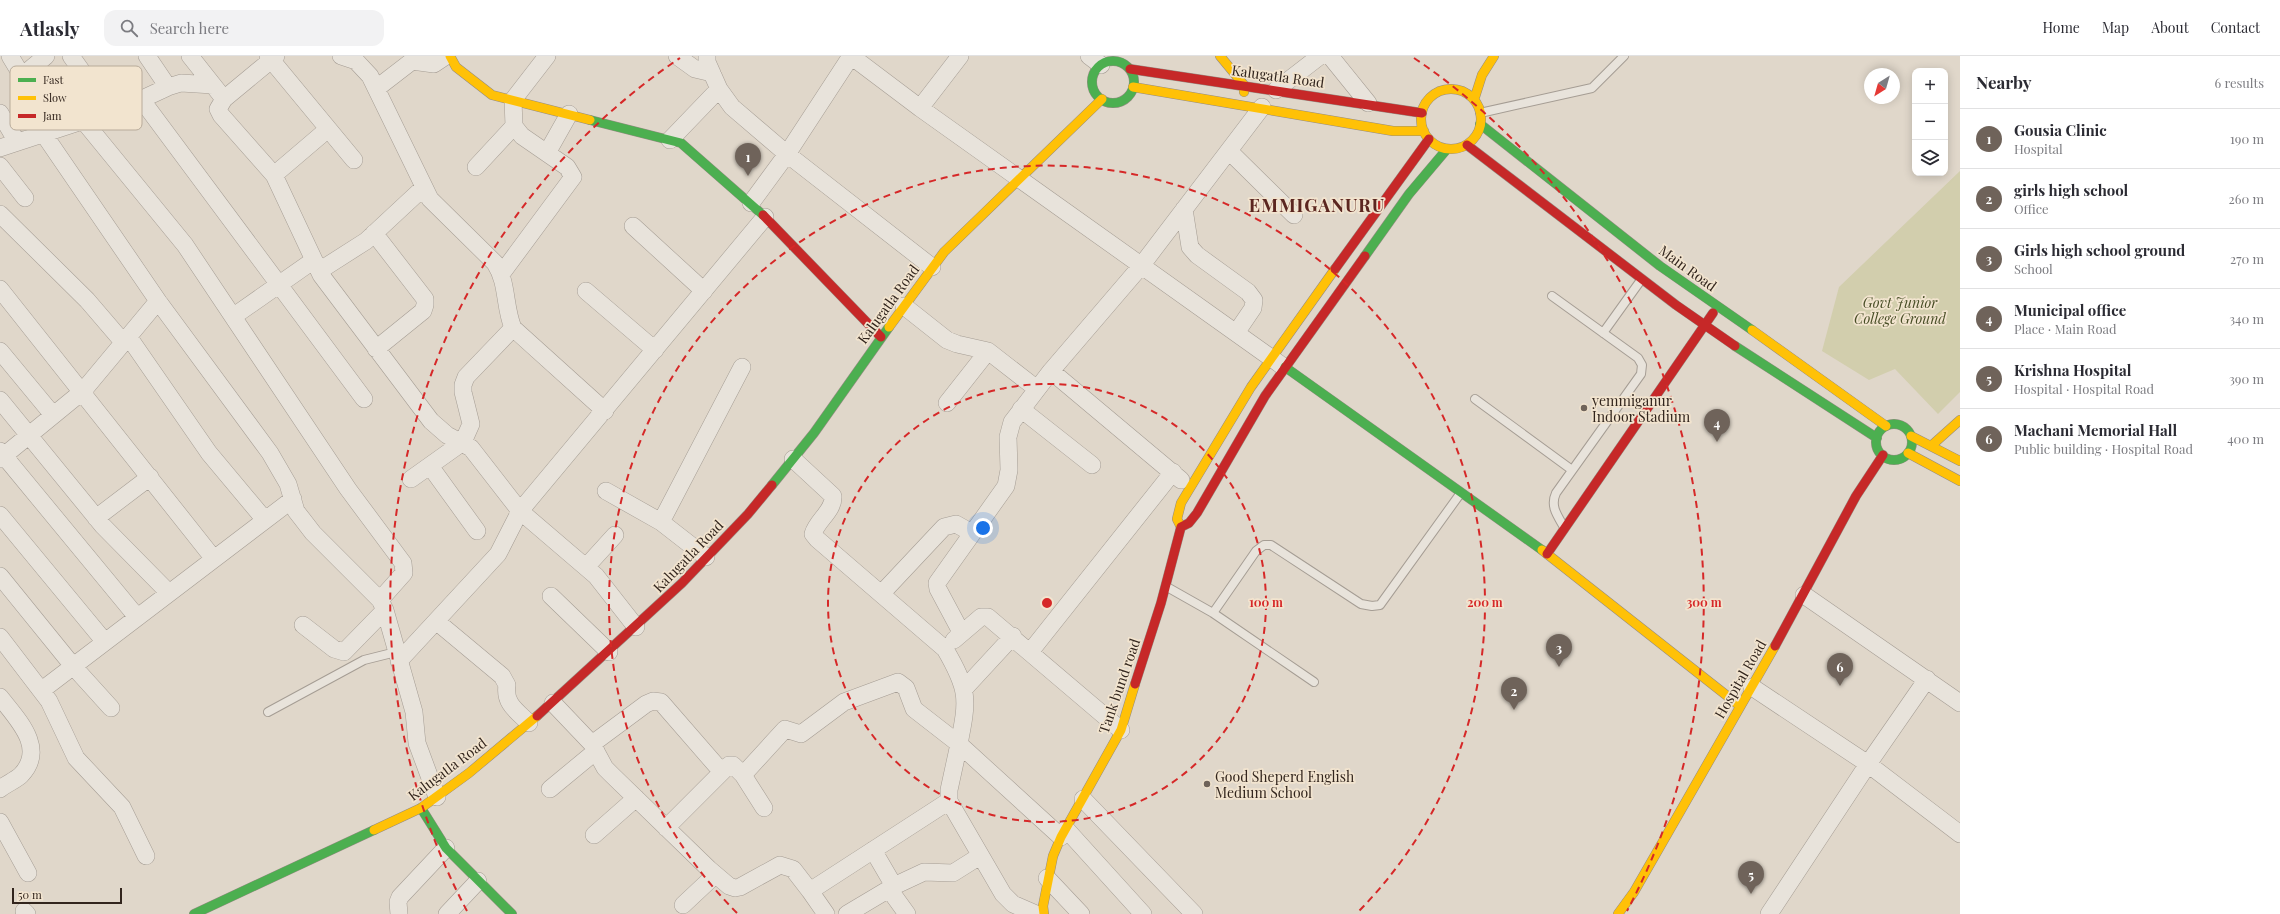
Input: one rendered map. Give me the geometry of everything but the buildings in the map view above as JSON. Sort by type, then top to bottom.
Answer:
[{"type":"street","points":[[10,56],[16,66]]},
{"type":"street","points":[[34,66],[46,56]]},
{"type":"street","points":[[72,56],[79,66]]},
{"type":"street","points":[[147,56],[168,87]]},
{"type":"street","points":[[190,56],[224,99]]},
{"type":"street","points":[[340,56],[356,61],[370,76],[430,199],[495,263],[502,273],[509,319],[513,328],[605,410]]},
{"type":"street","points":[[376,88],[412,61],[434,64],[446,56]]},
{"type":"street","points":[[450,56],[456,67],[492,95],[681,143],[752,202],[881,337]]},
{"type":"street","points":[[502,273],[571,181],[571,171],[522,136],[514,126],[513,100],[547,56]]},
{"type":"street","points":[[677,56],[715,81]]},
{"type":"street","points":[[707,56],[715,81],[732,107],[787,154],[932,267]]},
{"type":"street","points":[[752,202],[787,154],[851,56],[920,108],[1547,554],[1740,706]]},
{"type":"street","points":[[920,108],[960,56]]},
{"type":"street","points":[[1220,56],[1244,85],[1243,104]]},
{"type":"street","points":[[1276,90],[1320,56]]},
{"type":"street","points":[[1330,56],[1368,103]]},
{"type":"street","points":[[1474,100],[1482,75],[1494,56]]},
{"type":"street","points":[[354,160],[272,57],[224,99],[218,109],[221,115],[274,175],[317,265],[331,290],[431,421],[448,435],[463,442],[477,454],[520,511],[586,567],[604,585],[636,627]]},
{"type":"street","name":"Kalugatla Road","points":[[194,914],[421,808],[437,797],[553,703],[636,627],[748,514],[793,459],[944,252],[1102,99],[1097,95],[1092,83],[1096,70],[1095,60],[1115,61],[1130,69],[1368,103],[1422,113]]},
{"type":"street","points":[[1102,99],[1108,102],[1121,101],[1131,93],[1134,79],[1130,69]]},
{"type":"street","points":[[670,140],[715,81]]},
{"type":"street","points":[[142,99],[181,83],[213,85]]},
{"type":"street","points":[[1133,87],[1262,107],[1393,131],[1424,132]]},
{"type":"street","points":[[1460,87],[1474,100],[1480,113],[1480,124],[1474,138],[1467,145],[1457,148],[1447,148],[1437,145],[1429,140],[1424,132],[1421,122],[1422,113],[1425,104],[1439,91],[1460,87]]},
{"type":"street","points":[[142,100],[364,399]]},
{"type":"street","points":[[961,632],[938,589],[937,583],[1006,486],[1009,470],[1009,430],[1022,409],[1051,371],[1141,266],[1262,107]]},
{"type":"street","points":[[0,113],[10,129]]},
{"type":"street","points":[[547,153],[569,114]]},
{"type":"street","name":"Main Road","points":[[1480,124],[1660,266],[1866,410],[1886,426]]},
{"type":"street","points":[[476,167],[514,126]]},
{"type":"street","points":[[274,175],[328,129]]},
{"type":"street","points":[[11,130],[18,142]]},
{"type":"street","points":[[91,130],[181,239],[234,316],[348,489],[403,563],[404,573],[382,605],[344,652],[334,649],[303,625]]},
{"type":"street","points":[[0,148],[49,131],[158,301],[270,453],[288,484],[296,511],[313,533],[382,605],[414,712],[416,743],[437,797]]},
{"type":"street","points":[[1429,140],[1278,363],[1189,488],[1178,511],[1177,519],[1181,528],[1189,523],[1197,513],[1265,396],[1278,363],[1409,194],[1447,148]]},
{"type":"street","points":[[1467,145],[1641,280],[1706,324],[1755,360],[1877,438]]},
{"type":"street","points":[[1229,151],[1294,215]]},
{"type":"street","points":[[0,166],[25,198]]},
{"type":"street","points":[[234,316],[279,284],[366,241],[424,188]]},
{"type":"street","points":[[1184,209],[1190,248],[1197,255],[1248,292],[1254,300],[1253,308],[1236,333]]},
{"type":"street","points":[[0,214],[125,339],[210,453],[265,520]]},
{"type":"street","points":[[398,657],[436,621],[498,554],[520,511],[766,217]]},
{"type":"street","points":[[633,226],[704,291]]},
{"type":"street","points":[[374,233],[424,299],[425,305],[423,311],[376,349]]},
{"type":"street","points":[[0,289],[83,391],[214,559]]},
{"type":"street","points":[[586,291],[655,350]]},
{"type":"street","points":[[137,617],[1,455],[29,435],[83,391],[158,301]]},
{"type":"street","points":[[904,306],[947,340],[957,344],[988,351],[1037,389]]},
{"type":"street","points":[[1547,554],[1718,307]]},
{"type":"street","points":[[411,479],[463,442],[471,424],[463,392],[464,381],[513,328]]},
{"type":"street","points":[[0,351],[53,415]]},
{"type":"street","points":[[947,403],[988,351]]},
{"type":"street","points":[[661,522],[742,367]]},
{"type":"street","points":[[1051,371],[1174,472],[1189,488]]},
{"type":"street","points":[[0,400],[96,518],[169,593]]},
{"type":"street","points":[[1022,409],[1092,465]]},
{"type":"street","points":[[1931,446],[1960,420]]},
{"type":"street","points":[[1911,436],[1911,448],[1908,454],[1898,459],[1887,458],[1877,446],[1877,438],[1881,430],[1886,426],[1898,424],[1904,427],[1911,436],[1960,461]]},
{"type":"street","points":[[1908,454],[1960,481]]},
{"type":"street","name":"Hospital Road","points":[[1618,914],[1634,892],[1752,687],[1804,595],[1856,496],[1883,455]]},
{"type":"street","points":[[793,459],[833,496],[831,507],[816,527],[813,534],[945,649],[956,668],[964,689],[966,711],[949,790],[949,801],[1003,894],[1013,904],[1036,914]]},
{"type":"street","points":[[430,466],[476,531]]},
{"type":"street","points":[[1030,652],[1174,472]]},
{"type":"street","points":[[96,518],[150,477]]},
{"type":"street","points":[[606,490],[661,522],[706,557]]},
{"type":"street","points":[[42,690],[292,499]]},
{"type":"street","points":[[0,515],[105,642]]},
{"type":"street","points":[[882,593],[944,527],[956,524],[972,533]]},
{"type":"street","name":"Tank bund road","points":[[1044,914],[1042,906],[1053,856],[1063,833],[1121,730],[1181,528]]},
{"type":"street","points":[[586,567],[615,535]]},
{"type":"street","points":[[0,576],[73,666],[111,708]]},
{"type":"street","points":[[1804,595],[1960,702]]},
{"type":"street","points":[[551,596],[609,652]]},
{"type":"street","points":[[945,649],[961,632],[982,617],[988,617],[1013,636],[1121,730]]},
{"type":"street","points":[[436,621],[502,676],[508,685],[505,695],[507,700],[529,723]]},
{"type":"street","points":[[964,689],[1013,636]]},
{"type":"street","points":[[0,637],[42,690],[76,758],[122,807],[146,856]]},
{"type":"street","points":[[1769,914],[1868,764],[1927,679]]},
{"type":"street","points":[[743,775],[785,729],[801,734],[844,702],[898,682],[906,688],[914,709],[959,744],[1063,833],[1143,914]]},
{"type":"street","points":[[1752,687],[1868,764],[1960,834]]},
{"type":"street","points":[[0,697],[27,732],[31,743],[31,755],[21,775],[0,789]]},
{"type":"street","points":[[550,789],[594,748],[646,704],[653,701],[661,702],[722,771]]},
{"type":"street","points":[[553,703],[594,748],[605,768],[716,875],[735,888],[774,867],[786,865],[793,869],[810,890],[826,914]]},
{"type":"street","points":[[666,828],[729,765],[733,765],[743,775],[764,808]]},
{"type":"street","points":[[594,835],[636,798]]},
{"type":"street","points":[[1083,799],[1194,914]]},
{"type":"street","points":[[810,890],[949,801]]},
{"type":"street","points":[[421,808],[446,848],[512,914]]},
{"type":"street","points":[[0,822],[28,873]]},
{"type":"street","points":[[399,914],[398,902],[400,897],[446,848]]},
{"type":"street","points":[[873,850],[907,914]]},
{"type":"street","points":[[847,914],[892,887],[924,872],[953,873],[980,856]]},
{"type":"street","points":[[683,905],[716,875]]},
{"type":"street","points":[[1048,878],[1082,914]]},
{"type":"street","points":[[447,914],[478,881]]},
{"type":"lane","points":[[1480,113],[1592,88],[1624,56]]},
{"type":"lane","points":[[1603,333],[1641,280]]},
{"type":"lane","points":[[1552,296],[1638,358],[1642,365],[1641,374],[1552,500],[1554,509],[1565,528]]},
{"type":"lane","points":[[1475,399],[1572,470]]},
{"type":"lane","points":[[1213,613],[1256,551],[1264,545],[1278,548],[1361,604],[1372,606],[1380,605],[1461,494]]},
{"type":"lane","points":[[1165,586],[1213,613],[1314,682]]},
{"type":"lane","points":[[268,712],[364,660],[398,657]]},
{"type":"green space","name":"Govt Junior College Ground","points":[[1960,171],[1960,392],[1938,414],[1895,369],[1869,380],[1822,351],[1839,287]]},
{"type":"traffic: fast","points":[[1113,61],[1128,67],[1134,82],[1128,97],[1113,103],[1098,97],[1092,82],[1098,67],[1113,61]]},
{"type":"traffic: fast","points":[[590,120],[681,143],[763,215]]},
{"type":"traffic: fast","points":[[1480,124],[1660,266],[1752,330]]},
{"type":"traffic: fast","points":[[1365,256],[1409,194],[1447,149]]},
{"type":"traffic: fast","points":[[772,485],[814,433],[889,327]]},
{"type":"traffic: fast","points":[[1735,346],[1877,438]]},
{"type":"traffic: fast","points":[[1285,367],[1542,550]]},
{"type":"traffic: fast","points":[[1894,424],[1904,427],[1909,432],[1912,442],[1909,452],[1904,457],[1894,460],[1884,457],[1879,452],[1876,442],[1879,432],[1884,427],[1894,424]]},
{"type":"traffic: fast","points":[[421,808],[446,848],[512,914]]},
{"type":"traffic: fast","points":[[194,914],[374,830]]},
{"type":"traffic: slow","points":[[450,56],[456,67],[492,95],[590,120]]},
{"type":"traffic: slow","points":[[1220,56],[1244,85],[1244,92]]},
{"type":"traffic: slow","points":[[1474,100],[1482,75],[1494,56]]},
{"type":"traffic: slow","points":[[1133,87],[1393,131],[1424,131]]},
{"type":"traffic: slow","points":[[1451,89],[1467,94],[1472,98],[1476,103],[1481,119],[1476,135],[1472,140],[1467,144],[1451,149],[1435,144],[1430,140],[1426,135],[1421,119],[1426,103],[1430,98],[1435,94],[1451,89]]},
{"type":"traffic: slow","points":[[889,327],[944,252],[1102,99]]},
{"type":"traffic: slow","points":[[1181,527],[1177,519],[1181,503],[1251,387],[1335,269]]},
{"type":"traffic: slow","points":[[1752,330],[1886,426]]},
{"type":"traffic: slow","points":[[1931,446],[1960,420]]},
{"type":"traffic: slow","points":[[1911,436],[1960,461]]},
{"type":"traffic: slow","points":[[1908,453],[1960,481]]},
{"type":"traffic: slow","points":[[1542,550],[1740,706]]},
{"type":"traffic: slow","points":[[1618,914],[1634,892],[1775,646]]},
{"type":"traffic: slow","points":[[1044,914],[1043,906],[1053,856],[1061,837],[1121,730],[1135,684]]},
{"type":"traffic: slow","points":[[374,830],[421,808],[469,773],[537,716]]},
{"type":"traffic: jam","points":[[1130,69],[1422,113]]},
{"type":"traffic: jam","points":[[1335,269],[1429,139]]},
{"type":"traffic: jam","points":[[1467,145],[1676,305],[1735,346]]},
{"type":"traffic: jam","points":[[763,215],[881,337]]},
{"type":"traffic: jam","points":[[1181,527],[1189,523],[1197,513],[1265,396],[1365,256]]},
{"type":"traffic: jam","points":[[1547,554],[1713,313]]},
{"type":"traffic: jam","points":[[1775,646],[1856,496],[1883,455]]},
{"type":"traffic: jam","points":[[537,716],[682,583],[748,514],[772,485]]},
{"type":"traffic: jam","points":[[1135,684],[1161,603],[1181,527]]},
{"type":"place","name":"Gousia Clinic","points":[[748,176]]},
{"type":"place","name":"yemmiganur Indoor Stadium","points":[[1584,408]]},
{"type":"place","name":"Municipal office","points":[[1717,442]]},
{"type":"place","name":"Girls high school ground","points":[[1559,667]]},
{"type":"place","name":"Machani Memorial Hall","points":[[1840,686]]},
{"type":"place","name":"girls high school","points":[[1514,710]]},
{"type":"place","name":"Good Sheperd English Medium School","points":[[1207,784]]},
{"type":"place","name":"Krishna Hospital","points":[[1751,894]]},
{"type":"district","name":"EMMIGANURU","points":[[1317,205]]}]
